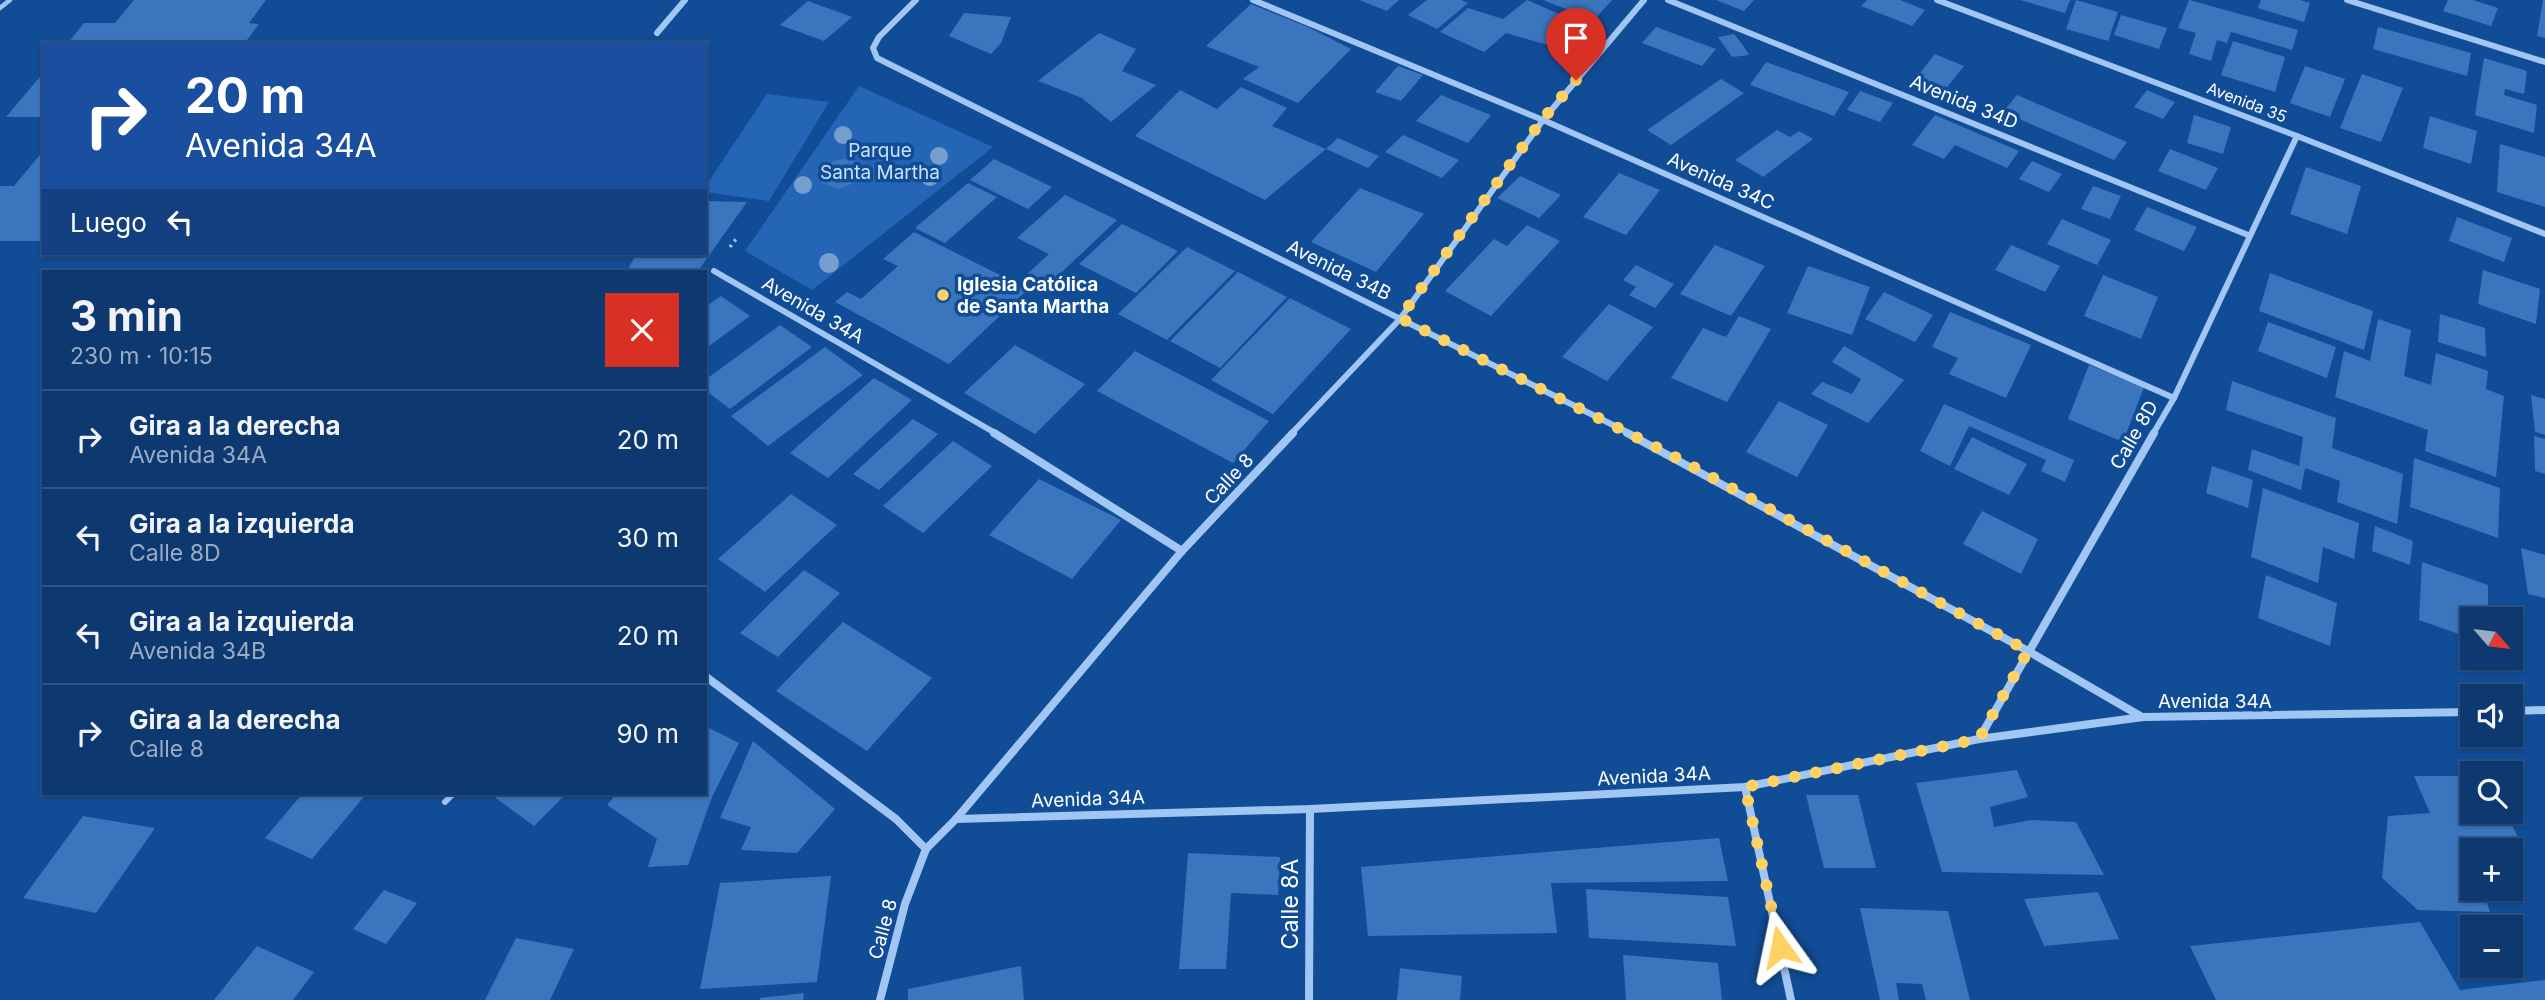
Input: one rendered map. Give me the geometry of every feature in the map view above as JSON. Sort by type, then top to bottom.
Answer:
[{"type":"street","points":[[657,33],[685,0]]},
{"type":"street","name":"Avenida 34B","points":[[916,0],[879,37],[873,48],[877,58],[1666,452],[2143,717]]},
{"type":"street","name":"Avenida 34C","points":[[1253,0],[1542,120],[2174,398]]},
{"type":"street","name":"Calle 8","points":[[880,1000],[905,904],[926,849],[956,819],[1182,551],[1400,318],[1542,120],[1644,0]]},
{"type":"street","name":"Avenida 34D","points":[[1668,0],[2248,235]]},
{"type":"street","name":"Avenida 35","points":[[1937,0],[2297,136],[2545,234]]},
{"type":"street","points":[[2347,0],[2545,62]]},
{"type":"street","name":"Calle 8D","points":[[1979,739],[2174,398],[2248,235],[2297,136]]},
{"type":"street","name":"Avenida 34A","points":[[714,271],[972,419],[1182,551]]},
{"type":"street","points":[[707,677],[897,818],[926,849]]},
{"type":"street","points":[[2523,711],[2545,710]]},
{"type":"street","name":"Avenida 34A","points":[[956,819],[1310,809],[1745,787],[1979,739],[2143,717],[2460,712]]},
{"type":"street","points":[[1745,787],[1791,1000]]},
{"type":"street","name":"Calle 8A","points":[[1309,1000],[1310,809]]},
{"type":"lane","points":[[0,8],[10,0]]},
{"type":"lane","points":[[445,802],[452,795]]},
{"type":"green space","name":"Parque Santa Martha","points":[[859,86],[993,147],[812,290],[745,251]]},
{"type":"green space","points":[[767,94],[829,102],[769,201],[707,192],[707,184]]},
{"type":"building","points":[[134,0],[266,0],[249,23],[259,24],[246,42],[69,42],[84,23],[115,23]]},
{"type":"building","points":[[1359,0],[1399,0],[1387,11]]},
{"type":"building","points":[[1427,0],[1461,0],[1468,3],[1437,29],[1408,15]]},
{"type":"building","points":[[1527,0],[1573,20],[1555,47],[1506,33],[1484,52],[1440,32],[1468,8],[1503,19]]},
{"type":"building","points":[[1543,0],[1612,0],[1594,20]]},
{"type":"building","points":[[1716,0],[1754,0],[1744,11]]},
{"type":"building","points":[[1867,0],[1900,0],[1925,10],[1912,26],[1861,6]]},
{"type":"building","points":[[2020,0],[2070,0],[2065,13]]},
{"type":"building","points":[[2076,0],[2118,12],[2108,41],[2066,29]]},
{"type":"building","points":[[2189,0],[2298,30],[2292,50],[2231,32],[2227,43],[2217,40],[2211,61],[2189,54],[2196,33],[2178,28]]},
{"type":"building","points":[[2261,0],[2300,0],[2310,3],[2304,22],[2258,8]]},
{"type":"building","points":[[2448,0],[2473,0],[2498,8],[2491,26],[2443,11]]},
{"type":"building","points":[[2545,0],[2545,38],[2537,36]]},
{"type":"building","points":[[808,1],[852,17],[824,41],[780,25]]},
{"type":"building","points":[[1251,4],[1308,27],[1351,49],[1298,103],[1243,79],[1259,67],[1206,46]]},
{"type":"building","points":[[964,13],[1011,17],[1001,43],[991,54],[949,36]]},
{"type":"building","points":[[2121,15],[2167,28],[2159,49],[2114,35]]},
{"type":"building","points":[[1656,27],[1716,49],[1702,66],[1642,43]]},
{"type":"building","points":[[2378,27],[2471,53],[2467,76],[2373,49]]},
{"type":"building","points":[[1099,33],[1136,49],[1122,71],[1156,85],[1111,122],[1082,98],[1038,81]]},
{"type":"building","points":[[1734,34],[1749,55],[1732,57],[1718,37]]},
{"type":"building","points":[[2233,41],[2285,57],[2275,92],[2221,75]]},
{"type":"building","points":[[1935,54],[1964,66],[1940,96],[1911,84]]},
{"type":"building","points":[[2484,58],[2527,71],[2524,94],[2505,89],[2504,95],[2537,105],[2534,133],[2475,115]]},
{"type":"building","points":[[1766,62],[1849,92],[1834,116],[1750,85]]},
{"type":"building","points":[[1398,66],[1423,75],[1401,101],[1375,92]]},
{"type":"building","points":[[2305,66],[2345,79],[2330,117],[2290,103]]},
{"type":"building","points":[[42,74],[42,117],[6,117]]},
{"type":"building","points":[[2362,74],[2403,88],[2381,142],[2340,128]]},
{"type":"building","points":[[1721,79],[1744,93],[1671,145],[1647,130]]},
{"type":"building","points":[[1241,87],[1287,108],[1272,126],[1326,149],[1265,200],[1135,136],[1180,90],[1217,109]]},
{"type":"building","points":[[2147,90],[2175,102],[2163,119],[2134,107]]},
{"type":"building","points":[[1860,91],[1893,103],[1880,122],[1847,110]]},
{"type":"building","points":[[1441,95],[1491,115],[1468,143],[1416,121]]},
{"type":"building","points":[[2017,95],[2127,142],[2114,160],[2003,112]]},
{"type":"building","points":[[1935,115],[2019,151],[2007,168],[1955,145],[1944,159],[1912,145]]},
{"type":"building","points":[[2194,115],[2231,127],[2223,154],[2187,143]]},
{"type":"building","points":[[2430,116],[2477,131],[2471,164],[2423,148]]},
{"type":"building","points":[[1777,130],[1790,137],[1799,131],[1813,139],[1763,177],[1735,160]]},
{"type":"building","points":[[1403,135],[1459,160],[1442,178],[1385,152]]},
{"type":"building","points":[[1338,138],[1379,156],[1368,168],[1326,149]]},
{"type":"building","points":[[2500,144],[2545,157],[2545,207],[2497,192]]},
{"type":"building","points":[[2170,149],[2218,168],[2206,190],[2158,171]]},
{"type":"building","points":[[42,152],[42,241],[0,241],[0,186],[14,186]]},
{"type":"building","points":[[848,158],[864,166],[860,180],[840,189],[822,183],[819,179],[821,169],[833,161]]},
{"type":"building","points":[[994,159],[1052,187],[1028,209],[970,180]]},
{"type":"building","points":[[2032,161],[2062,174],[2049,192],[2019,179]]},
{"type":"building","points":[[2306,167],[2361,186],[2347,234],[2290,214]]},
{"type":"building","points":[[1619,173],[1660,190],[1626,235],[1583,217]]},
{"type":"building","points":[[1520,176],[1561,195],[1539,218],[1497,198]]},
{"type":"building","points":[[968,183],[997,197],[945,243],[915,228]]},
{"type":"building","points":[[2093,186],[2121,196],[2110,219],[2081,209]]},
{"type":"building","points":[[1360,188],[1424,214],[1376,272],[1311,242]]},
{"type":"building","points":[[1065,195],[1117,220],[1045,288],[1024,277],[1049,254],[1017,238]]},
{"type":"building","points":[[707,201],[747,202],[699,270],[628,270],[635,256],[707,256]]},
{"type":"building","points":[[2147,207],[2197,227],[2184,251],[2134,230]]},
{"type":"building","points":[[2457,217],[2512,238],[2504,262],[2449,241]]},
{"type":"building","points":[[2062,219],[2111,240],[2097,265],[2047,244]]},
{"type":"building","points":[[1122,224],[1178,251],[1136,293],[1079,264]]},
{"type":"building","points":[[1527,225],[1560,241],[1491,316],[1445,291],[1494,239],[1507,246]]},
{"type":"building","name":"Iglesia Católica de Santa Martha","points":[[914,232],[1028,289],[949,364],[835,302],[847,292],[861,299],[898,266],[883,259]]},
{"type":"building","points":[[1715,245],[1765,266],[1731,316],[1680,294]]},
{"type":"building","points":[[2011,245],[2060,266],[2045,292],[1995,270]]},
{"type":"building","points":[[1187,247],[1235,271],[1167,340],[1118,314]]},
{"type":"building","points":[[1636,265],[1674,284],[1655,308],[1629,295],[1636,287],[1623,280]]},
{"type":"building","points":[[1808,266],[1870,287],[1852,335],[1787,313]]},
{"type":"building","points":[[2483,270],[2540,289],[2536,324],[2478,304]]},
{"type":"building","points":[[1238,272],[1287,297],[1220,368],[1170,341]]},
{"type":"building","points":[[2270,273],[2373,311],[2364,350],[2259,311]]},
{"type":"building","points":[[2103,275],[2158,297],[2141,339],[2084,316]]},
{"type":"building","points":[[1884,292],[1933,315],[1915,342],[1865,319]]},
{"type":"building","points":[[721,296],[750,316],[707,348],[707,306]]},
{"type":"building","points":[[1290,298],[1351,329],[1273,414],[1211,380]]},
{"type":"building","points":[[1609,304],[1653,327],[1607,381],[1562,357]]},
{"type":"building","points":[[1950,312],[2031,345],[2006,398],[1949,374],[1958,358],[1932,347]]},
{"type":"building","points":[[2440,314],[2485,328],[2486,357],[2438,342]]},
{"type":"building","points":[[1739,316],[1771,329],[1727,402],[1671,378],[1703,328],[1726,337]]},
{"type":"building","points":[[2378,319],[2411,330],[2404,376],[2431,385],[2436,353],[2488,371],[2486,389],[2504,396],[2496,477],[2425,451],[2428,430],[2335,397],[2344,351],[2370,361]]},
{"type":"building","points":[[2268,322],[2336,347],[2327,378],[2258,351]]},
{"type":"building","points":[[780,325],[812,347],[730,409],[707,392],[707,379]]},
{"type":"building","points":[[1015,345],[1085,384],[1035,434],[964,393]]},
{"type":"building","points":[[1844,346],[1904,380],[1868,423],[1811,394],[1822,382],[1852,394],[1861,379],[1832,362]]},
{"type":"building","points":[[825,347],[863,375],[768,446],[731,416]]},
{"type":"building","points":[[1135,351],[1269,421],[1233,463],[1097,391]]},
{"type":"building","points":[[2089,365],[2144,387],[2123,442],[2068,419]]},
{"type":"building","points":[[874,378],[912,400],[828,478],[790,453]]},
{"type":"building","points":[[2232,381],[2336,418],[2332,448],[2403,474],[2397,524],[2337,502],[2340,481],[2305,468],[2301,490],[2248,470],[2252,449],[2299,466],[2303,437],[2226,410]]},
{"type":"building","points":[[2531,395],[2545,399],[2545,435],[2535,432]]},
{"type":"building","points":[[1779,401],[1828,425],[1797,477],[1746,452]]},
{"type":"building","points":[[1944,404],[2074,460],[2065,482],[2041,471],[2046,460],[1969,426],[1950,466],[1920,451]]},
{"type":"building","points":[[913,419],[938,434],[879,490],[853,474]]},
{"type":"building","points":[[2534,436],[2545,439],[2545,474],[2535,471]]},
{"type":"building","points":[[1972,437],[2027,464],[2009,495],[1954,469]]},
{"type":"building","points":[[953,441],[992,466],[923,533],[883,506]]},
{"type":"building","points":[[2414,458],[2500,488],[2498,538],[2410,507]]},
{"type":"building","points":[[2212,466],[2253,480],[2248,508],[2206,493]]},
{"type":"building","points":[[1039,479],[1121,520],[1072,579],[989,535]]},
{"type":"building","points":[[2263,488],[2359,523],[2354,559],[2323,547],[2318,583],[2251,557]]},
{"type":"building","points":[[791,494],[837,525],[765,592],[718,559]]},
{"type":"building","points":[[1982,511],[2038,539],[2021,574],[1963,544]]},
{"type":"building","points":[[2375,526],[2413,541],[2410,565],[2372,551]]},
{"type":"building","points":[[2521,548],[2545,555],[2545,598],[2528,594]]},
{"type":"building","points":[[2422,562],[2488,585],[2488,607],[2460,607],[2460,634],[2419,620]]},
{"type":"building","points":[[804,570],[840,593],[778,657],[740,633]]},
{"type":"building","points":[[2266,575],[2337,603],[2330,646],[2258,618]]},
{"type":"building","points":[[843,622],[932,678],[867,751],[776,691]]},
{"type":"building","points":[[707,727],[739,743],[712,797],[688,865],[648,867],[657,839],[607,805],[615,795],[707,795]]},
{"type":"building","points":[[753,741],[835,809],[797,853],[741,850],[751,827],[720,818]]},
{"type":"building","points":[[2017,770],[2028,797],[1990,807],[1994,827],[2031,820],[2076,822],[2104,875],[1942,872],[1916,783]]},
{"type":"building","points":[[2414,776],[2460,776],[2460,824],[2511,824],[2518,837],[2460,838],[2460,901],[2486,901],[2490,912],[2418,910],[2382,878],[2388,816],[2430,813]]},
{"type":"building","points":[[301,795],[365,795],[312,859],[265,838]]},
{"type":"building","points":[[492,795],[565,795],[534,826]]},
{"type":"building","points":[[1806,795],[1858,795],[1876,868],[1824,868]]},
{"type":"building","points":[[83,816],[155,828],[96,913],[23,898]]},
{"type":"building","points":[[1719,838],[1728,881],[1551,883],[1557,933],[1368,936],[1361,867]]},
{"type":"building","points":[[1188,853],[1280,857],[1278,895],[1231,893],[1226,969],[1179,969]]},
{"type":"building","points":[[831,876],[817,982],[700,989],[720,883]]},
{"type":"building","points":[[1586,889],[1728,897],[1736,946],[1589,938]]},
{"type":"building","points":[[384,890],[417,903],[386,944],[353,929]]},
{"type":"building","points":[[2098,892],[2119,939],[2044,946],[2024,899]]},
{"type":"building","points":[[1860,908],[1948,911],[1970,1000],[1926,1000],[1922,984],[1896,983],[1899,1000],[1880,1000]]},
{"type":"building","points":[[2420,922],[2460,990],[2545,980],[2545,1000],[2216,1000],[2190,946]]},
{"type":"building","points":[[516,938],[574,949],[550,1000],[485,1000]]},
{"type":"building","points":[[257,946],[314,972],[293,1000],[214,1000]]},
{"type":"building","points":[[1623,955],[1718,963],[1722,1000],[1626,1000]]},
{"type":"building","points":[[1021,966],[1024,1000],[908,1000],[908,989]]},
{"type":"building","points":[[1400,968],[1462,976],[1460,1000],[1397,1000]]},
{"type":"building","points":[[804,993],[803,1000],[760,1000],[760,998]]},
{"type":"place","name":"Iglesia Católica de Santa Martha","points":[[943,295]]},
{"type":"route","points":[[1576,80],[1542,120],[1400,318],[1666,452],[2028,651],[1979,739],[1745,787],[1780,947]]}]
